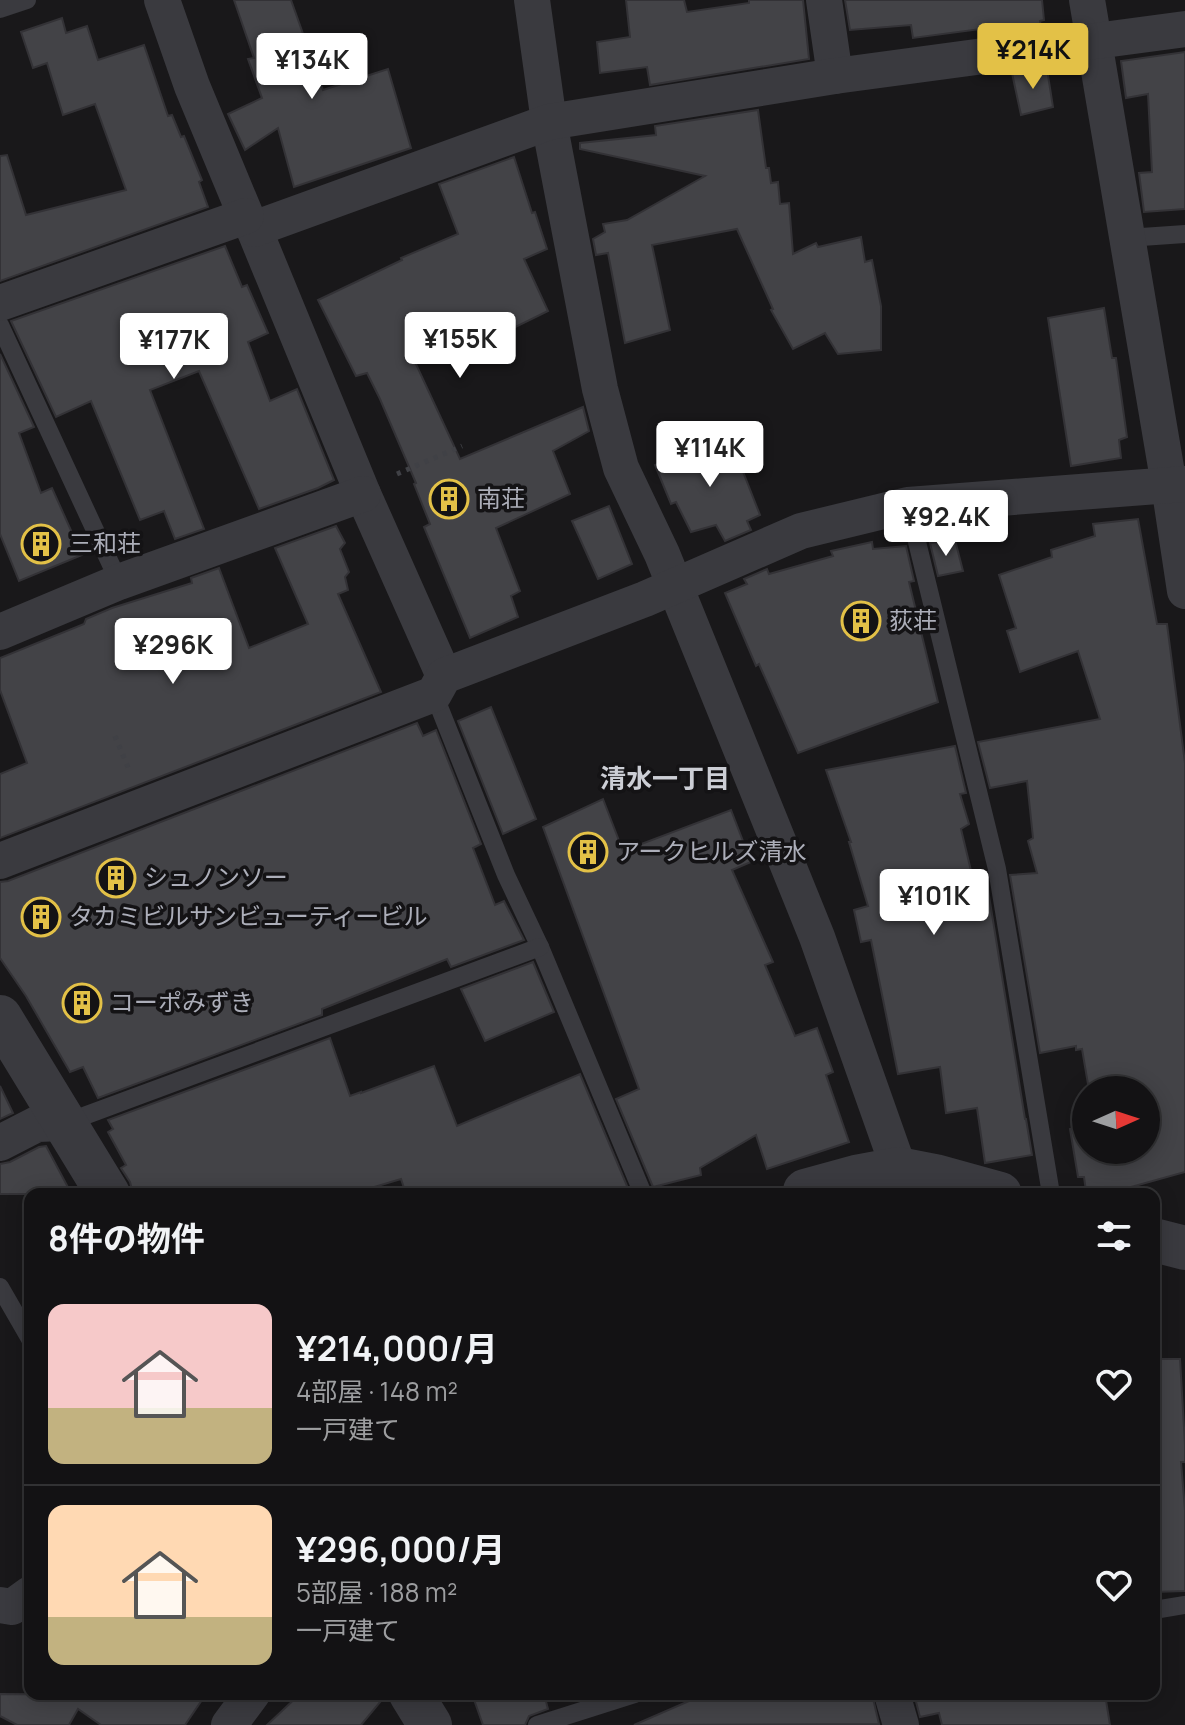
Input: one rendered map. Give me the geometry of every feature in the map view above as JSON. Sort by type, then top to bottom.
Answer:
[{"type":"street","points":[[162,0],[192,86],[439,685]]},
{"type":"street","points":[[532,0],[549,122],[600,389],[621,468],[662,554],[817,937],[899,1169]]},
{"type":"street","points":[[824,0],[835,76]]},
{"type":"street","points":[[1087,0],[1127,238],[1177,484],[1185,591]]},
{"type":"street","points":[[0,303],[549,122],[835,76],[1185,29]]},
{"type":"street","points":[[0,861],[439,685],[801,531],[908,505],[1177,484]]},
{"type":"street","points":[[0,632],[119,582],[362,492]]},
{"type":"street","points":[[0,1017],[104,1188]]},
{"type":"street","points":[[0,1143],[37,1124],[65,1123]]},
{"type":"street","points":[[817,1188],[899,1169],[978,1188]]},
{"type":"street","points":[[1160,1242],[1185,1248]]},
{"type":"street","points":[[229,1725],[248,1700]]},
{"type":"street","points":[[415,1700],[430,1725]]},
{"type":"street","points":[[894,1700],[901,1725]]},
{"type":"lane","points":[[0,9],[27,0]]},
{"type":"lane","points":[[1127,238],[1185,234]]},
{"type":"lane","points":[[0,325],[119,582]]},
{"type":"lane","points":[[908,505],[997,869],[1050,1188]]},
{"type":"lane","points":[[439,685],[506,875],[540,947],[640,1188]]},
{"type":"lane","points":[[65,1123],[540,947]]},
{"type":"lane","points":[[0,1287],[24,1329]]},
{"type":"lane","points":[[1160,1609],[1185,1605]]},
{"type":"lane","points":[[537,1725],[616,1700]]},
{"type":"path","points":[[362,492],[462,446]]},
{"type":"building","points":[[234,0],[291,0],[323,90],[388,69],[411,148],[294,187],[278,128],[245,150],[228,114],[262,98],[248,59],[254,58]]},
{"type":"building","points":[[626,0],[684,0],[687,12],[749,3],[749,0],[803,0],[809,59],[650,85],[647,67],[600,73],[597,42],[630,37]]},
{"type":"building","points":[[845,0],[1042,0],[1044,20],[1040,21],[1041,27],[1004,32],[1003,26],[913,38],[911,25],[850,30]]},
{"type":"building","points":[[62,18],[66,33],[87,26],[98,60],[144,45],[168,116],[172,115],[181,137],[184,136],[202,180],[199,182],[208,207],[0,281],[0,156],[7,155],[26,215],[126,190],[95,104],[63,115],[47,63],[33,68],[21,32]]},
{"type":"building","points":[[1185,52],[1185,209],[1144,212],[1139,173],[1152,172],[1148,94],[1126,98],[1121,61]]},
{"type":"building","points":[[1047,69],[1053,107],[1021,115],[1012,73]]},
{"type":"building","points":[[758,110],[771,183],[778,182],[780,204],[789,203],[793,254],[816,243],[818,247],[861,237],[865,262],[872,260],[881,306],[881,350],[838,354],[825,333],[793,349],[771,310],[737,229],[652,245],[670,330],[625,343],[608,253],[596,255],[593,239],[605,232],[603,224],[627,220],[705,176],[580,149],[580,143],[656,135],[655,126]]},
{"type":"building","points":[[514,157],[547,249],[524,259],[548,311],[477,346],[473,338],[415,362],[460,459],[583,407],[589,431],[553,451],[570,494],[496,528],[520,591],[511,596],[518,617],[470,638],[424,527],[430,524],[416,483],[380,399],[367,373],[356,376],[318,300],[401,258],[458,234],[439,184]]},
{"type":"building","points":[[225,246],[242,287],[247,285],[268,333],[248,342],[270,401],[297,389],[334,480],[259,509],[199,371],[150,390],[204,529],[175,539],[164,511],[140,520],[91,401],[56,417],[11,321]]},
{"type":"building","points":[[1104,308],[1112,358],[1116,358],[1127,437],[1119,440],[1121,458],[1071,466],[1048,318]]},
{"type":"building","points":[[0,354],[34,427],[19,433],[41,493],[52,488],[82,555],[19,581],[0,534]]},
{"type":"building","points":[[729,436],[760,515],[747,521],[751,530],[725,541],[716,525],[691,532],[676,502],[671,504],[655,465]]},
{"type":"building","points":[[609,506],[632,564],[598,579],[572,521]]},
{"type":"building","points":[[1138,519],[1157,624],[1167,624],[1185,763],[1185,1172],[1128,1188],[1086,1188],[1084,1177],[1078,1177],[1076,1164],[1160,1164],[1160,1076],[1087,1076],[1082,1049],[1076,1050],[1076,1046],[1040,1053],[1010,875],[1037,873],[1028,841],[1033,838],[1027,781],[990,788],[978,742],[1100,719],[1078,651],[1020,672],[1007,631],[1016,628],[999,575],[1052,557],[1051,550],[1095,536],[1093,524]]},
{"type":"building","points":[[336,526],[345,543],[340,549],[349,572],[345,577],[348,590],[338,594],[381,692],[0,838],[0,774],[27,763],[0,690],[0,658],[84,624],[86,619],[112,608],[192,583],[191,578],[219,568],[249,648],[308,624],[275,548]]},
{"type":"building","points":[[955,540],[963,571],[938,576],[930,543]]},
{"type":"building","points":[[872,542],[873,549],[906,546],[914,581],[909,582],[938,702],[798,753],[725,593],[747,584],[744,579],[767,569],[769,574],[833,556],[831,551]]},
{"type":"building","points":[[491,707],[536,819],[503,834],[458,721]]},
{"type":"building","points":[[417,723],[423,736],[436,730],[481,844],[473,848],[495,905],[504,901],[524,940],[451,967],[447,959],[322,1009],[322,1015],[98,1098],[83,1067],[70,1072],[0,958],[0,882]]},
{"type":"building","points":[[955,746],[966,793],[960,794],[969,824],[961,829],[973,879],[986,877],[1032,1155],[985,1163],[977,1108],[946,1113],[940,1067],[898,1074],[871,940],[861,942],[854,910],[868,906],[851,842],[826,770]]},
{"type":"building","points":[[603,799],[623,851],[731,810],[751,862],[732,870],[773,962],[765,965],[795,1036],[817,1028],[833,1072],[826,1075],[849,1142],[767,1169],[756,1135],[700,1168],[701,1175],[653,1187],[616,1099],[639,1089],[543,827]]},
{"type":"building","points":[[533,962],[554,1012],[485,1041],[461,989]]},
{"type":"building","points":[[330,1038],[350,1096],[434,1066],[457,1126],[580,1074],[628,1188],[404,1188],[401,1179],[371,1188],[132,1188],[121,1168],[126,1165],[108,1132],[113,1129],[108,1120]]},
{"type":"building","points":[[0,1086],[13,1113],[0,1119]]},
{"type":"building","points":[[46,1146],[68,1188],[24,1188],[24,1194],[0,1194],[0,1164]]},
{"type":"building","points":[[1160,1359],[1180,1359],[1185,1445],[1185,1462],[1181,1462],[1185,1510],[1185,1591],[1160,1592]]},
{"type":"building","points":[[0,1694],[24,1694],[24,1700],[202,1700],[185,1725],[101,1725],[78,1709],[69,1725],[17,1725],[0,1716]]},
{"type":"building","points":[[294,1700],[382,1700],[361,1725],[267,1725]]},
{"type":"building","points":[[474,1700],[546,1700],[548,1709],[529,1716],[525,1725],[483,1725]]},
{"type":"building","points":[[691,1700],[873,1700],[879,1724],[634,1725]]},
{"type":"building","points":[[916,1700],[1106,1700],[1110,1725],[942,1725],[939,1713],[920,1717]]},
{"type":"place","name":"南荘","points":[[449,499]]},
{"type":"place","name":"三和荘","points":[[41,544]]},
{"type":"place","name":"荻荘","points":[[861,621]]},
{"type":"place","name":"アークヒルズ清水","points":[[588,852]]},
{"type":"place","name":"シュノンソー","points":[[116,878]]},
{"type":"place","name":"タカミビルサンビューティービル","points":[[41,917]]},
{"type":"place","name":"コーポみずき","points":[[82,1003]]},
{"type":"district","name":"清水一丁目","points":[[665,779]]}]
